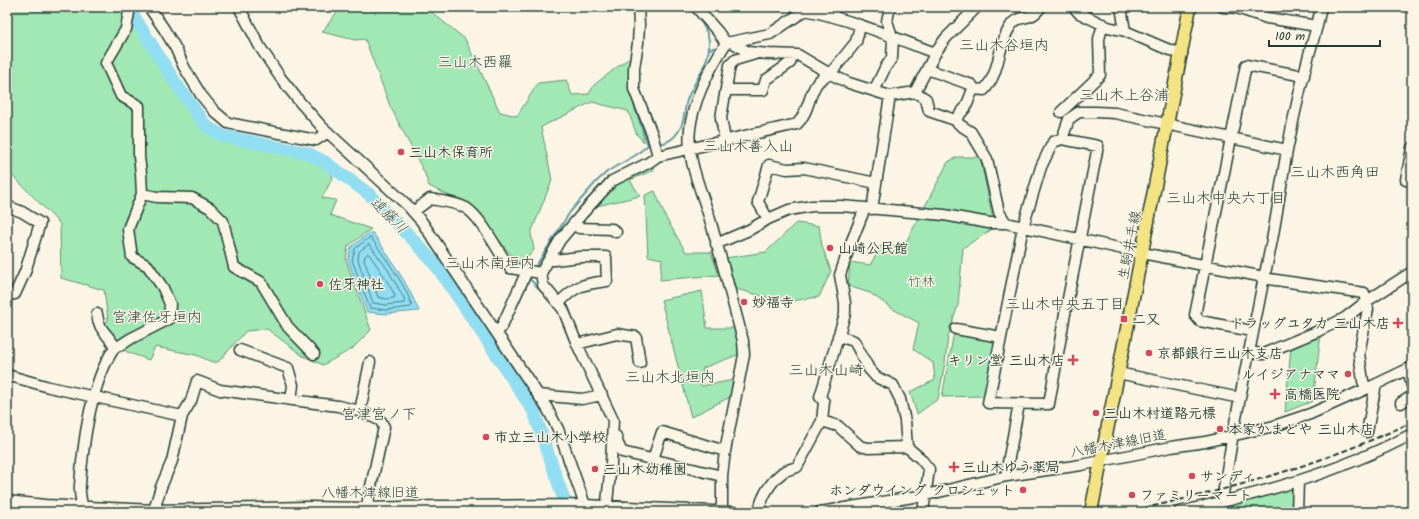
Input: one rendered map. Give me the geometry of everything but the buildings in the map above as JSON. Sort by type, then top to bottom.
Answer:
[{"type":"main road","name":"生駒井手線","points":[[1091,512],[1190,7]]},
{"type":"street","points":[[83,510],[80,486],[87,428],[99,378],[115,347],[169,319],[170,304],[163,288],[148,266],[132,257],[128,228],[142,194],[142,173],[138,157],[139,106],[121,96],[106,63],[126,29],[130,7]]},
{"type":"street","points":[[148,7],[164,29],[201,95],[214,111],[228,123],[316,140],[328,132]]},
{"type":"street","points":[[239,7],[260,47],[280,77],[299,101],[328,132],[389,187],[413,212],[431,235],[547,408],[558,429],[580,505]]},
{"type":"street","points":[[638,7],[639,25],[634,68],[634,89],[652,134],[658,156]]},
{"type":"street","points":[[697,7],[729,43],[748,52],[798,55],[830,74],[849,83],[890,96],[914,92],[926,99],[929,111],[955,120],[971,132],[987,158],[999,212],[1006,223]]},
{"type":"street","points":[[825,14],[837,7]]},
{"type":"street","points":[[874,91],[885,68],[892,58],[893,38],[887,21],[890,7]]},
{"type":"street","points":[[914,92],[935,53],[946,38],[977,7]]},
{"type":"street","points":[[973,89],[984,90],[988,85],[997,68],[1003,39],[1011,25],[1017,19],[1034,14],[1041,7]]},
{"type":"street","points":[[1074,7],[1080,13],[1108,27],[1125,31],[1161,47],[1182,54]]},
{"type":"street","points":[[1121,7],[1125,31]]},
{"type":"street","points":[[1223,7],[1237,8],[1267,18],[1316,26]]},
{"type":"street","points":[[1221,507],[1252,331],[1269,256],[1287,150],[1321,7]]},
{"type":"street","points":[[720,512],[722,504],[722,476],[725,451],[744,355],[743,341],[738,322],[689,149],[692,114],[708,76],[729,43],[770,34],[807,9],[935,53]]},
{"type":"street","points":[[1061,112],[1100,75],[1099,39],[1102,24]]},
{"type":"street","points":[[496,332],[501,328],[534,272],[549,260],[560,240],[612,181],[658,156],[797,124],[805,112],[815,84],[830,74],[856,42],[860,26]]},
{"type":"street","points":[[725,140],[721,118],[730,65],[735,60],[759,53]]},
{"type":"street","points":[[726,90],[763,90],[766,80],[790,63],[792,55]]},
{"type":"street","points":[[1252,331],[1200,321],[1195,315],[1204,265],[1232,138],[1246,65],[1304,76]]},
{"type":"street","points":[[927,69],[972,85],[973,89]]},
{"type":"street","points":[[955,120],[966,107],[973,89]]},
{"type":"street","points":[[759,512],[767,489],[782,472],[797,467],[822,421],[824,402],[820,397],[844,314],[845,303],[840,275],[849,248],[869,209],[876,183],[890,96]]},
{"type":"street","points":[[1062,138],[1069,119],[1079,112],[1114,113],[1287,150]]},
{"type":"street","points":[[1062,138],[1098,146],[1049,404],[988,403],[1023,227],[1041,167],[1053,142],[1062,138]]},
{"type":"street","points":[[1412,148],[1406,180],[1412,181]]},
{"type":"street","points":[[768,219],[758,202],[769,165],[787,169],[804,168],[876,183]]},
{"type":"street","points":[[142,194],[157,197],[192,198],[210,208],[223,221],[234,267],[261,282],[288,327],[314,354]]},
{"type":"street","points":[[413,212],[430,199],[450,202],[466,208],[478,221],[510,268],[534,272],[563,309],[577,344],[613,420],[611,464],[606,509]]},
{"type":"street","points":[[7,206],[22,212],[40,223],[25,272],[15,294],[7,296]]},
{"type":"street","points":[[716,244],[749,230],[768,219],[789,210],[812,206],[841,206],[944,215],[989,223],[1006,223],[1269,279],[1364,293],[1368,309],[1359,353],[1363,381],[1375,389],[1367,432]]},
{"type":"street","points":[[574,224],[579,228],[612,229],[616,232]]},
{"type":"street","points":[[549,260],[580,257],[606,257],[607,281],[586,283],[571,291],[559,304]]},
{"type":"street","points":[[1249,352],[1263,354],[1316,332],[1344,318],[1412,272]]},
{"type":"street","points":[[97,314],[101,330],[112,340],[115,347]]},
{"type":"street","points":[[956,329],[1001,337]]},
{"type":"street","points":[[577,344],[617,334],[636,337],[640,363]]},
{"type":"street","points":[[838,336],[854,341],[869,369],[876,377],[892,385],[900,399],[905,421],[907,447]]},
{"type":"street","points":[[240,350],[288,368],[293,386],[291,400]]},
{"type":"street","points":[[360,411],[370,362]]},
{"type":"street","points":[[1410,368],[1412,386]]},
{"type":"street","name":"八幡木津線旧道","points":[[820,512],[926,495],[1007,476],[1081,465],[1233,436],[1274,426],[1310,414],[1410,368]]},
{"type":"street","points":[[1118,373],[1240,398]]},
{"type":"street","points":[[7,376],[49,387],[182,416]]},
{"type":"street","points":[[154,510],[161,487],[172,461],[182,416],[191,400],[197,381],[220,390],[338,406],[360,411],[381,421],[384,427],[368,500],[368,508]]},
{"type":"street","points":[[538,395],[582,399],[602,395]]},
{"type":"street","points":[[1400,403],[1412,396]]},
{"type":"street","points":[[1007,476],[1007,468],[1019,404]]},
{"type":"street","points":[[822,421],[838,426],[860,446],[868,448],[907,447],[920,458],[929,469],[923,512]]},
{"type":"street","points":[[653,459],[662,432],[725,451]]},
{"type":"street","points":[[613,433],[616,435],[622,452],[722,476]]},
{"type":"street","points":[[1179,512],[1221,507],[1298,482],[1385,449],[1412,434]]},
{"type":"street","points":[[1297,512],[1298,482]]},
{"type":"street","name":"八幡木津線旧道","points":[[7,501],[83,510],[422,509],[438,506],[580,505],[606,509],[733,512]]},
{"type":"street","points":[[438,506],[449,512]]},
{"type":"green space","points":[[7,7],[123,7],[143,41],[202,127],[225,139],[307,157],[326,166],[333,177],[322,198],[336,200],[330,215],[371,229],[348,246],[346,260],[371,330],[352,349],[323,365],[303,356],[267,329],[246,331],[218,362],[212,362],[196,355],[155,347],[149,360],[127,352],[101,330],[108,320],[104,290],[61,278],[60,224],[12,175],[7,172]]},
{"type":"green space","points":[[341,7],[425,7],[465,39],[500,112],[517,116],[538,83],[566,80],[572,95],[589,94],[594,85],[629,58],[644,142],[637,135],[628,111],[592,102],[541,127],[552,180],[531,233],[534,250],[520,266],[472,207],[429,186],[425,174],[390,106],[365,39],[355,40],[322,32]]},
{"type":"green space","points":[[957,157],[980,157],[993,219],[923,210],[948,162]]},
{"type":"green space","points":[[652,165],[654,170],[630,180],[640,196],[588,208],[613,184]]},
{"type":"green space","points":[[655,191],[666,218],[686,252],[711,252],[719,275],[660,280],[662,259],[648,256],[645,195]]},
{"type":"green space","name":"竹林","points":[[919,218],[994,228],[963,248],[958,305],[948,336],[945,363],[938,399],[917,414],[910,392],[935,380],[933,363],[913,349],[919,323],[893,309],[870,293],[848,286],[850,262],[870,265],[883,243],[903,247]]},
{"type":"green space","points":[[796,223],[819,226],[822,246],[831,271],[819,297],[784,302],[736,289],[725,258],[766,252]]},
{"type":"green space","points":[[702,291],[707,328],[735,328],[740,354],[703,368],[701,386],[734,380],[732,396],[691,417],[661,300]]},
{"type":"green space","points":[[954,332],[997,340],[984,396],[942,397]]},
{"type":"green space","points":[[1321,333],[1313,401],[1285,412],[1291,346]]},
{"type":"green space","points":[[1295,483],[1293,512],[1224,512],[1226,501]]},
{"type":"water","points":[[369,233],[373,233],[392,261],[404,280],[419,311],[387,314],[367,312],[348,260],[351,247]]},
{"type":"waterway","name":"遠藤川","points":[[128,7],[175,82],[206,126],[223,136],[307,153],[325,162],[369,194],[420,247],[438,268],[534,412],[563,497],[570,512]]},
{"type":"waterway","points":[[658,144],[672,139],[680,129],[687,100],[701,72],[709,51],[708,35],[695,13]]},
{"type":"waterway","points":[[709,49],[719,47]]},
{"type":"waterway","points":[[633,99],[648,145]]},
{"type":"waterway","points":[[534,269],[570,212],[597,181],[608,171],[636,155],[648,145],[651,145]]},
{"type":"waterway","points":[[529,278],[550,301]]},
{"type":"waterway","points":[[493,350],[498,341]]},
{"type":"railway","points":[[1126,512],[1271,476],[1342,452],[1412,422]]},
{"type":"place","name":"三山木保育所","points":[[401,152]]},
{"type":"place","name":"山崎公民館","points":[[830,248]]},
{"type":"place","name":"佐牙神社","points":[[320,284]]},
{"type":"place","name":"妙福寺","points":[[744,302]]},
{"type":"place","name":"二又","points":[[1124,319]]},
{"type":"place","name":"ドラッグユタカ 三山木店","points":[[1398,323]]},
{"type":"place","name":"京都銀行三山木支店","points":[[1149,353]]},
{"type":"place","name":"キリン堂 三山木店","points":[[1073,360]]},
{"type":"place","name":"ルイジアナママ","points":[[1348,374]]},
{"type":"place","name":"高橋医院","points":[[1275,394]]},
{"type":"place","name":"三山木村道路元標","points":[[1096,413]]},
{"type":"place","name":"本家かまどや 三山木店","points":[[1220,429]]},
{"type":"place","name":"市立三山木小学校","points":[[486,437]]},
{"type":"place","name":"三山木ゆう薬局","points":[[954,467]]},
{"type":"place","name":"三山木幼稚園","points":[[595,469]]},
{"type":"place","name":"サンディ","points":[[1192,476]]},
{"type":"place","name":"ホンダウイング クロシェット","points":[[1023,490]]},
{"type":"place","name":"ファミリーマート","points":[[1132,495]]},
{"type":"district","name":"三山木谷垣内","points":[[1004,45]]},
{"type":"district","name":"三山木西羅","points":[[475,62]]},
{"type":"district","name":"三山木上谷浦","points":[[1124,95]]},
{"type":"district","name":"三山木善入山","points":[[748,146]]},
{"type":"district","name":"三山木西角田","points":[[1335,172]]},
{"type":"district","name":"三山木中央六丁目","points":[[1226,198]]},
{"type":"district","name":"三山木南垣内","points":[[490,263]]},
{"type":"district","name":"三山木中央五丁目","points":[[1065,304]]},
{"type":"district","name":"宮津佐牙垣内","points":[[157,317]]},
{"type":"district","name":"三山木山崎","points":[[826,370]]},
{"type":"district","name":"三山木北垣内","points":[[670,377]]},
{"type":"district","name":"宮津宮ノ下","points":[[379,414]]}]
